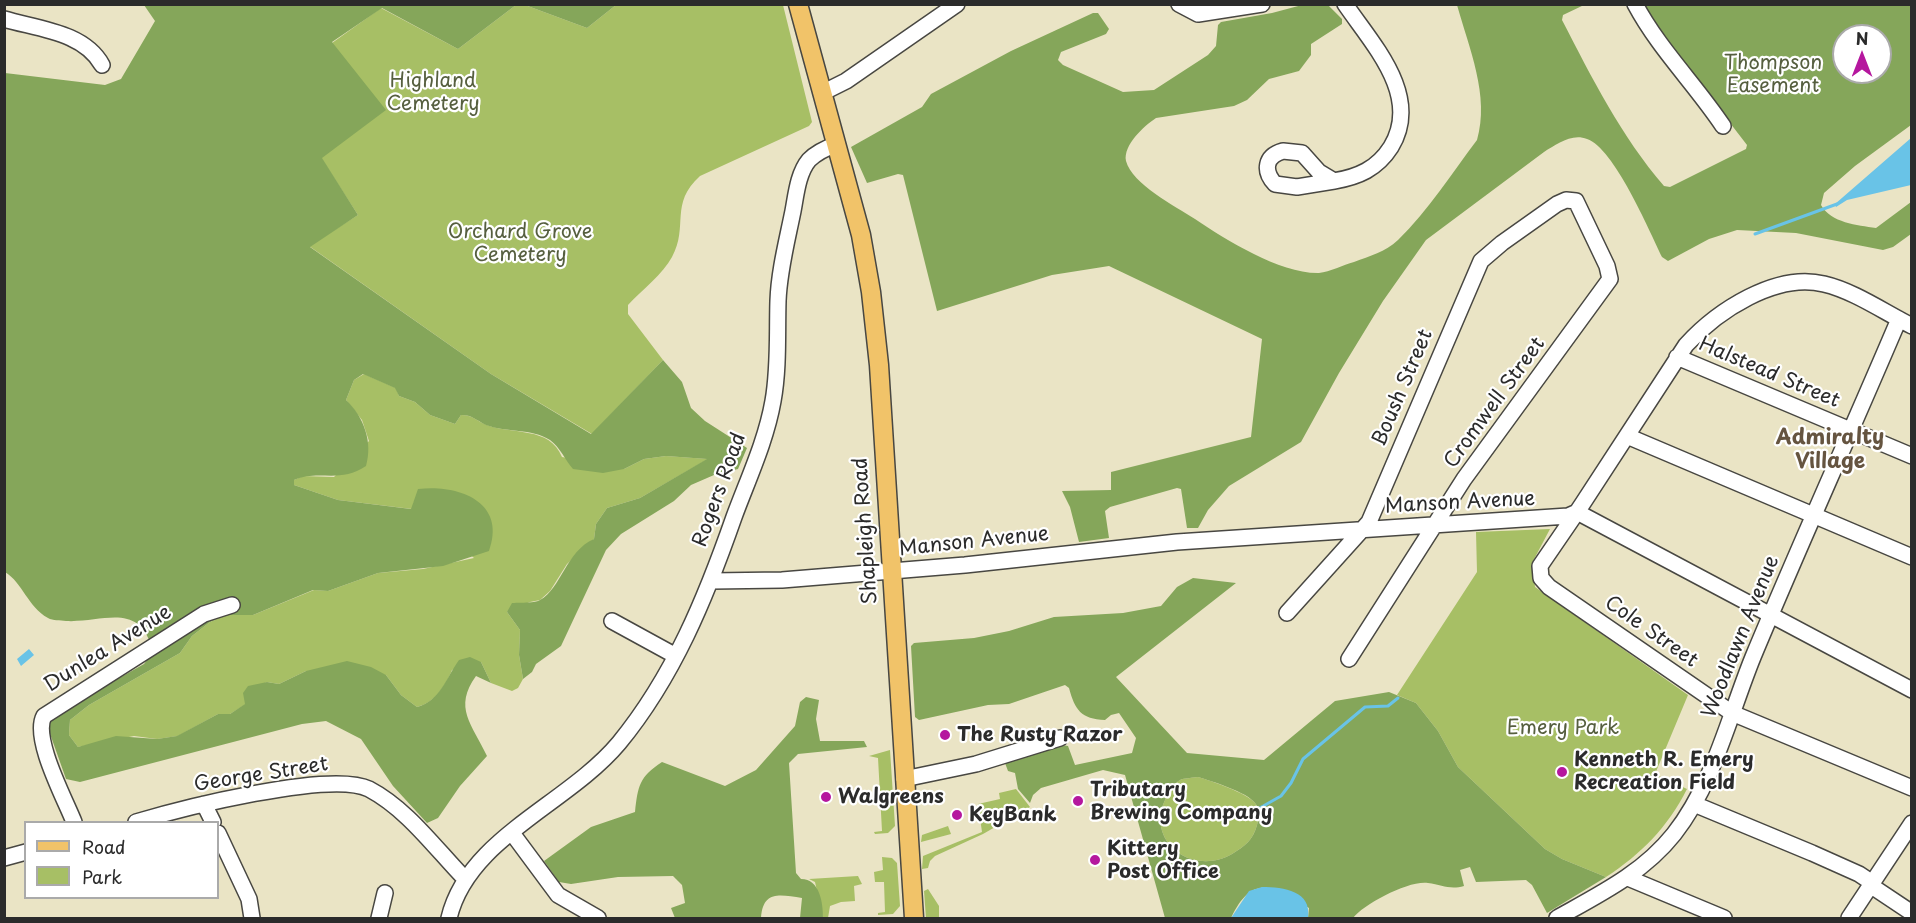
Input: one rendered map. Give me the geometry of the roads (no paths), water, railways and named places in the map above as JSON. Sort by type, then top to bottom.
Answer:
[{"type":"main road","points":[[798,4],[837,144]]},
{"type":"main road","name":"Shapleigh Road","points":[[837,144],[861,235],[871,292],[878,357],[914,918]]},
{"type":"street","points":[[822,93],[846,81],[957,4]]},
{"type":"street","points":[[1179,4],[1198,14],[1262,4]]},
{"type":"street","points":[[1334,181],[1364,174],[1381,160],[1396,137],[1402,112],[1399,92],[1393,76],[1345,4]]},
{"type":"street","points":[[1635,4],[1672,60],[1704,98],[1723,126]]},
{"type":"street","points":[[4,19],[80,42],[93,51],[102,65]]},
{"type":"street","name":"Rogers Road","points":[[449,918],[465,879],[482,857],[567,792],[603,761],[632,727],[676,656],[712,581],[773,402],[777,380],[780,279],[801,177],[808,162],[818,152],[837,144]]},
{"type":"street","name":"Cromwell Street","points":[[1348,659],[1464,479],[1610,279],[1607,266],[1580,206],[1573,200]]},
{"type":"street","name":"Boush Street","points":[[1287,613],[1364,530],[1481,261],[1502,243],[1557,204],[1573,200]]},
{"type":"street","points":[[1905,323],[1837,287],[1822,283],[1792,282],[1734,307],[1703,328],[1677,357],[1577,512],[1911,690]]},
{"type":"street","name":"Woodlawn Avenue","points":[[1557,918],[1628,878],[1661,848],[1694,804],[1851,431],[1905,323]]},
{"type":"street","name":"Halstead Street","points":[[1677,357],[1911,456]]},
{"type":"street","points":[[1627,436],[1911,557]]},
{"type":"street","name":"Manson Avenue","points":[[712,581],[782,580],[1177,542],[1436,523],[1557,518],[1577,512]]},
{"type":"street","name":"Cole Street","points":[[1577,512],[1540,566],[1543,582],[1732,713],[1911,788]]},
{"type":"street","name":"Dunlea Avenue","points":[[74,821],[43,741],[41,725],[44,716],[204,614],[232,605]]},
{"type":"street","points":[[612,621],[676,656]]},
{"type":"street","points":[[904,779],[976,764],[1060,738]]},
{"type":"street","name":"George Street","points":[[140,821],[204,804],[318,784],[348,783],[363,786],[395,807],[465,879]]},
{"type":"street","points":[[204,804],[212,821]]},
{"type":"street","points":[[1694,804],[1812,852],[1859,874],[1911,913]]},
{"type":"street","points":[[1849,918],[1911,823]]},
{"type":"street","points":[[512,833],[558,895],[598,918]]},
{"type":"street","points":[[219,835],[252,913]]},
{"type":"street","points":[[4,858],[24,853]]},
{"type":"street","points":[[1628,878],[1724,918]]},
{"type":"street","points":[[379,918],[385,893]]},
{"type":"water","points":[[1911,138],[1911,185],[1847,200],[1836,207],[1835,204]]},
{"type":"water","points":[[29,649],[34,655],[21,666],[17,659]]},
{"type":"water","points":[[1262,887],[1279,888],[1301,896],[1306,902],[1308,918],[1231,918],[1249,891]]},
{"type":"waterway","points":[[1755,234],[1837,204]]},
{"type":"waterway","points":[[1258,809],[1281,796],[1291,783],[1303,759],[1365,707],[1388,706],[1398,698]]},
{"type":"place","name":"The Rusty Razor","points":[[945,735]]},
{"type":"place","name":"Kenneth R. Emery Recreation Field","points":[[1562,772]]},
{"type":"place","name":"Walgreens","points":[[826,797]]},
{"type":"place","name":"Tributary Brewing Company","points":[[1078,801]]},
{"type":"place","name":"KeyBank","points":[[957,815]]},
{"type":"place","name":"Kittery Post Office","points":[[1095,860]]},
{"type":"district","name":"Admiralty Village","points":[[1830,450]]},
{"type":"park label","name":"Thompson Easement","points":[[1773,74]]},
{"type":"park label","name":"Highland Cemetery","points":[[433,92]]},
{"type":"park label","name":"Orchard Grove Cemetery","points":[[520,244]]},
{"type":"park label","name":"Emery Park","points":[[1563,728]]}]
